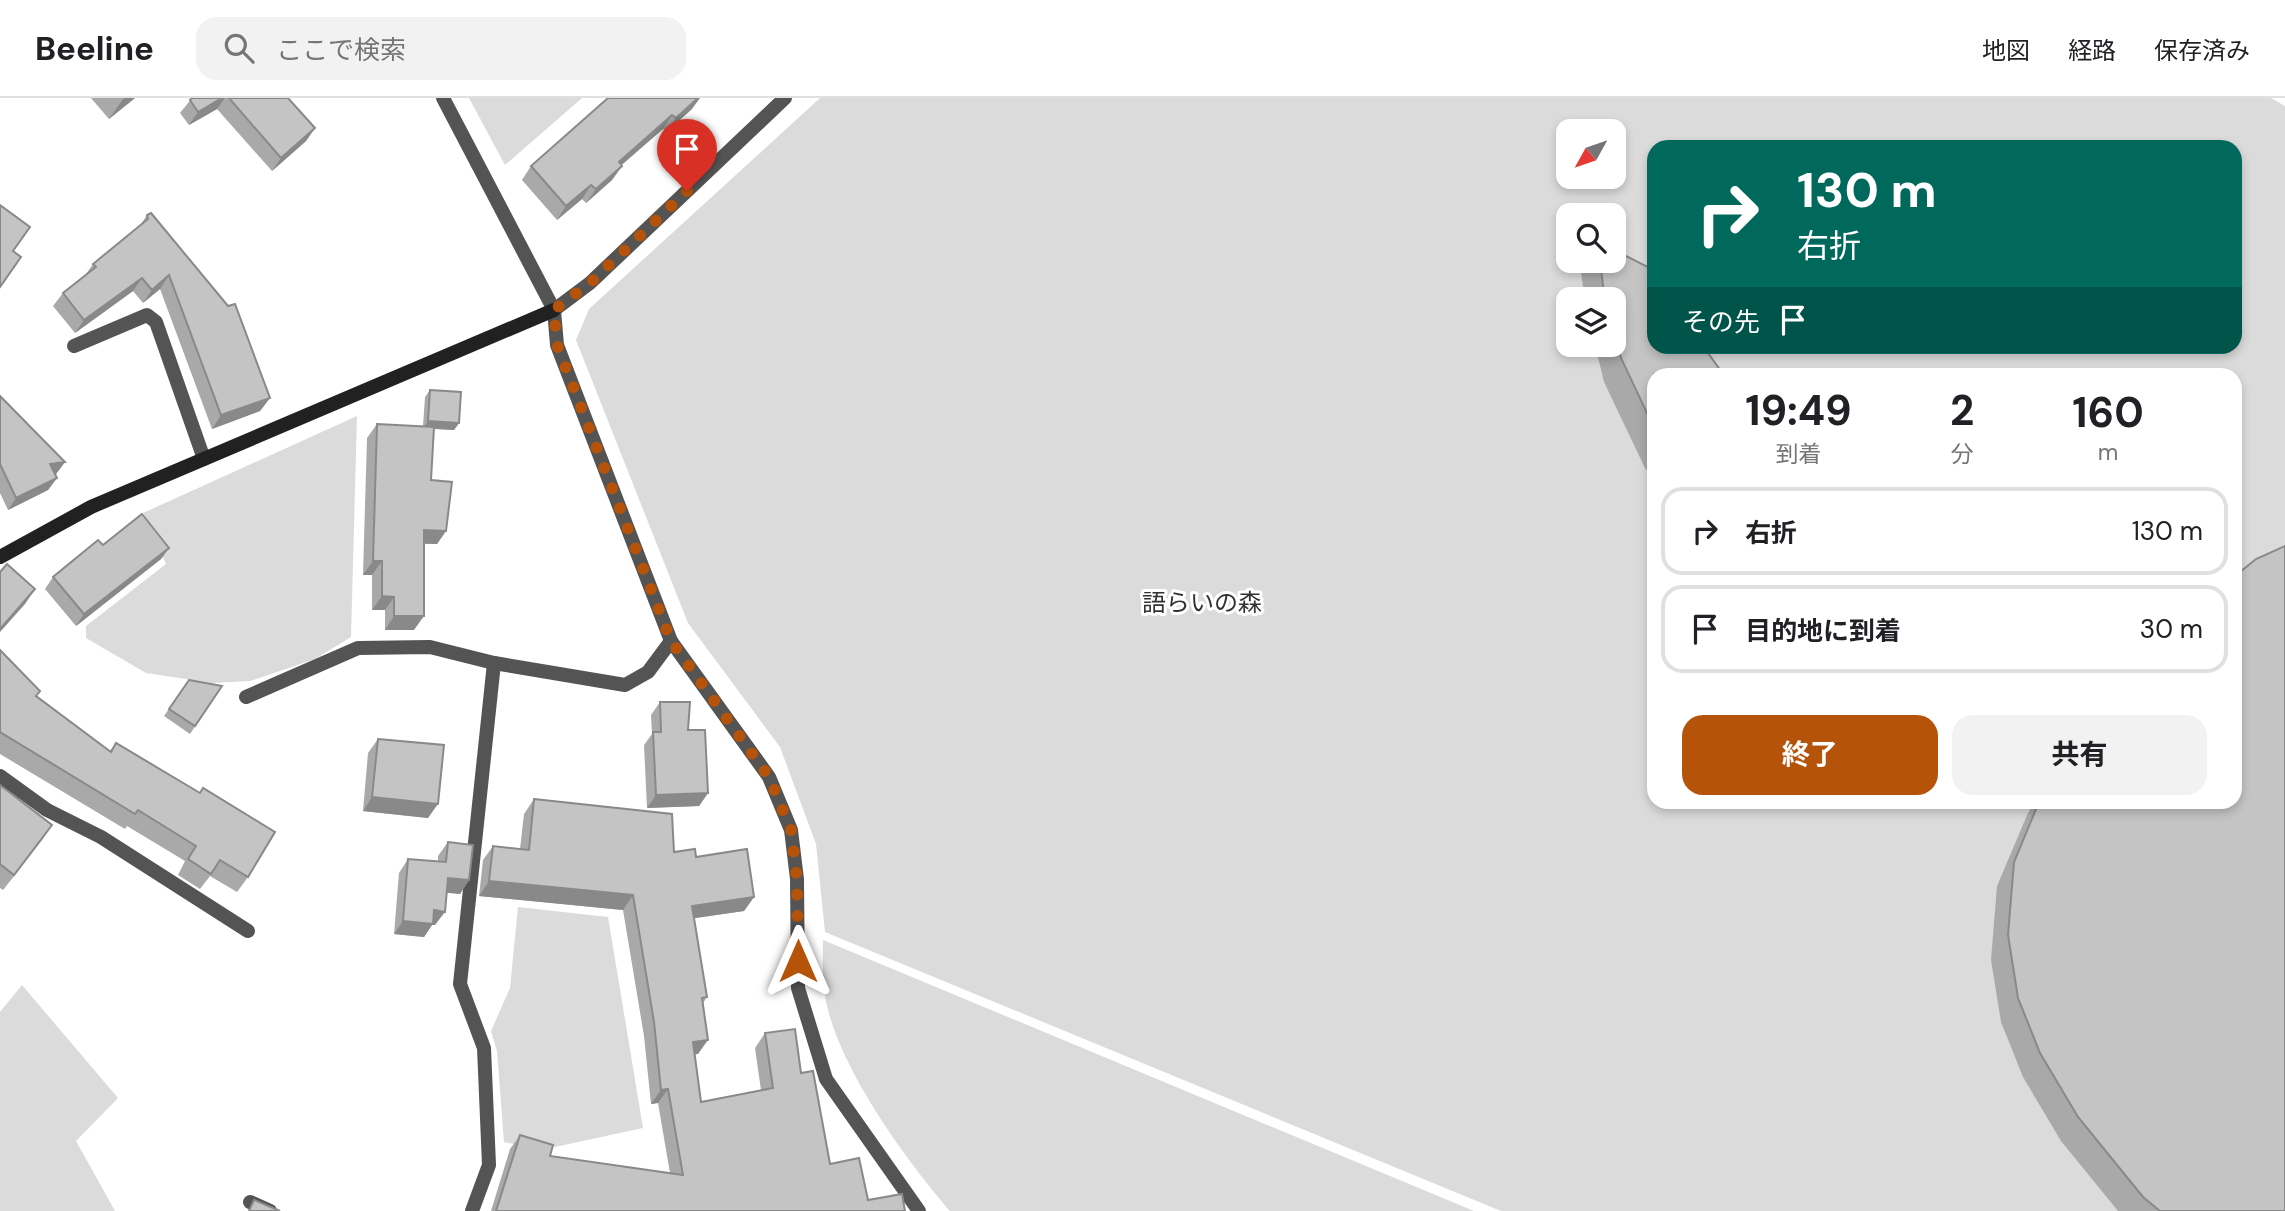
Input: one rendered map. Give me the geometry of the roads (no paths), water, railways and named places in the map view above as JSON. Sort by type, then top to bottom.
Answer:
[{"type":"street","points":[[443,98],[554,310],[557,345],[671,641],[769,777],[791,830],[797,880],[798,988],[826,1079],[919,1211]]},
{"type":"street","points":[[0,557],[91,507],[554,310],[590,283],[785,98]]},
{"type":"street","points":[[74,346],[147,315],[156,322],[204,459]]},
{"type":"street","points":[[246,697],[358,648],[430,648],[494,663],[625,685],[649,672],[671,641]]},
{"type":"street","points":[[472,1211],[489,1165],[484,1048],[460,984],[494,663]]},
{"type":"street","points":[[0,776],[47,810],[102,837],[248,931]]},
{"type":"street","points":[[250,1202],[270,1211]]},
{"type":"park label","name":"語らいの森","points":[[1202,602]]}]
